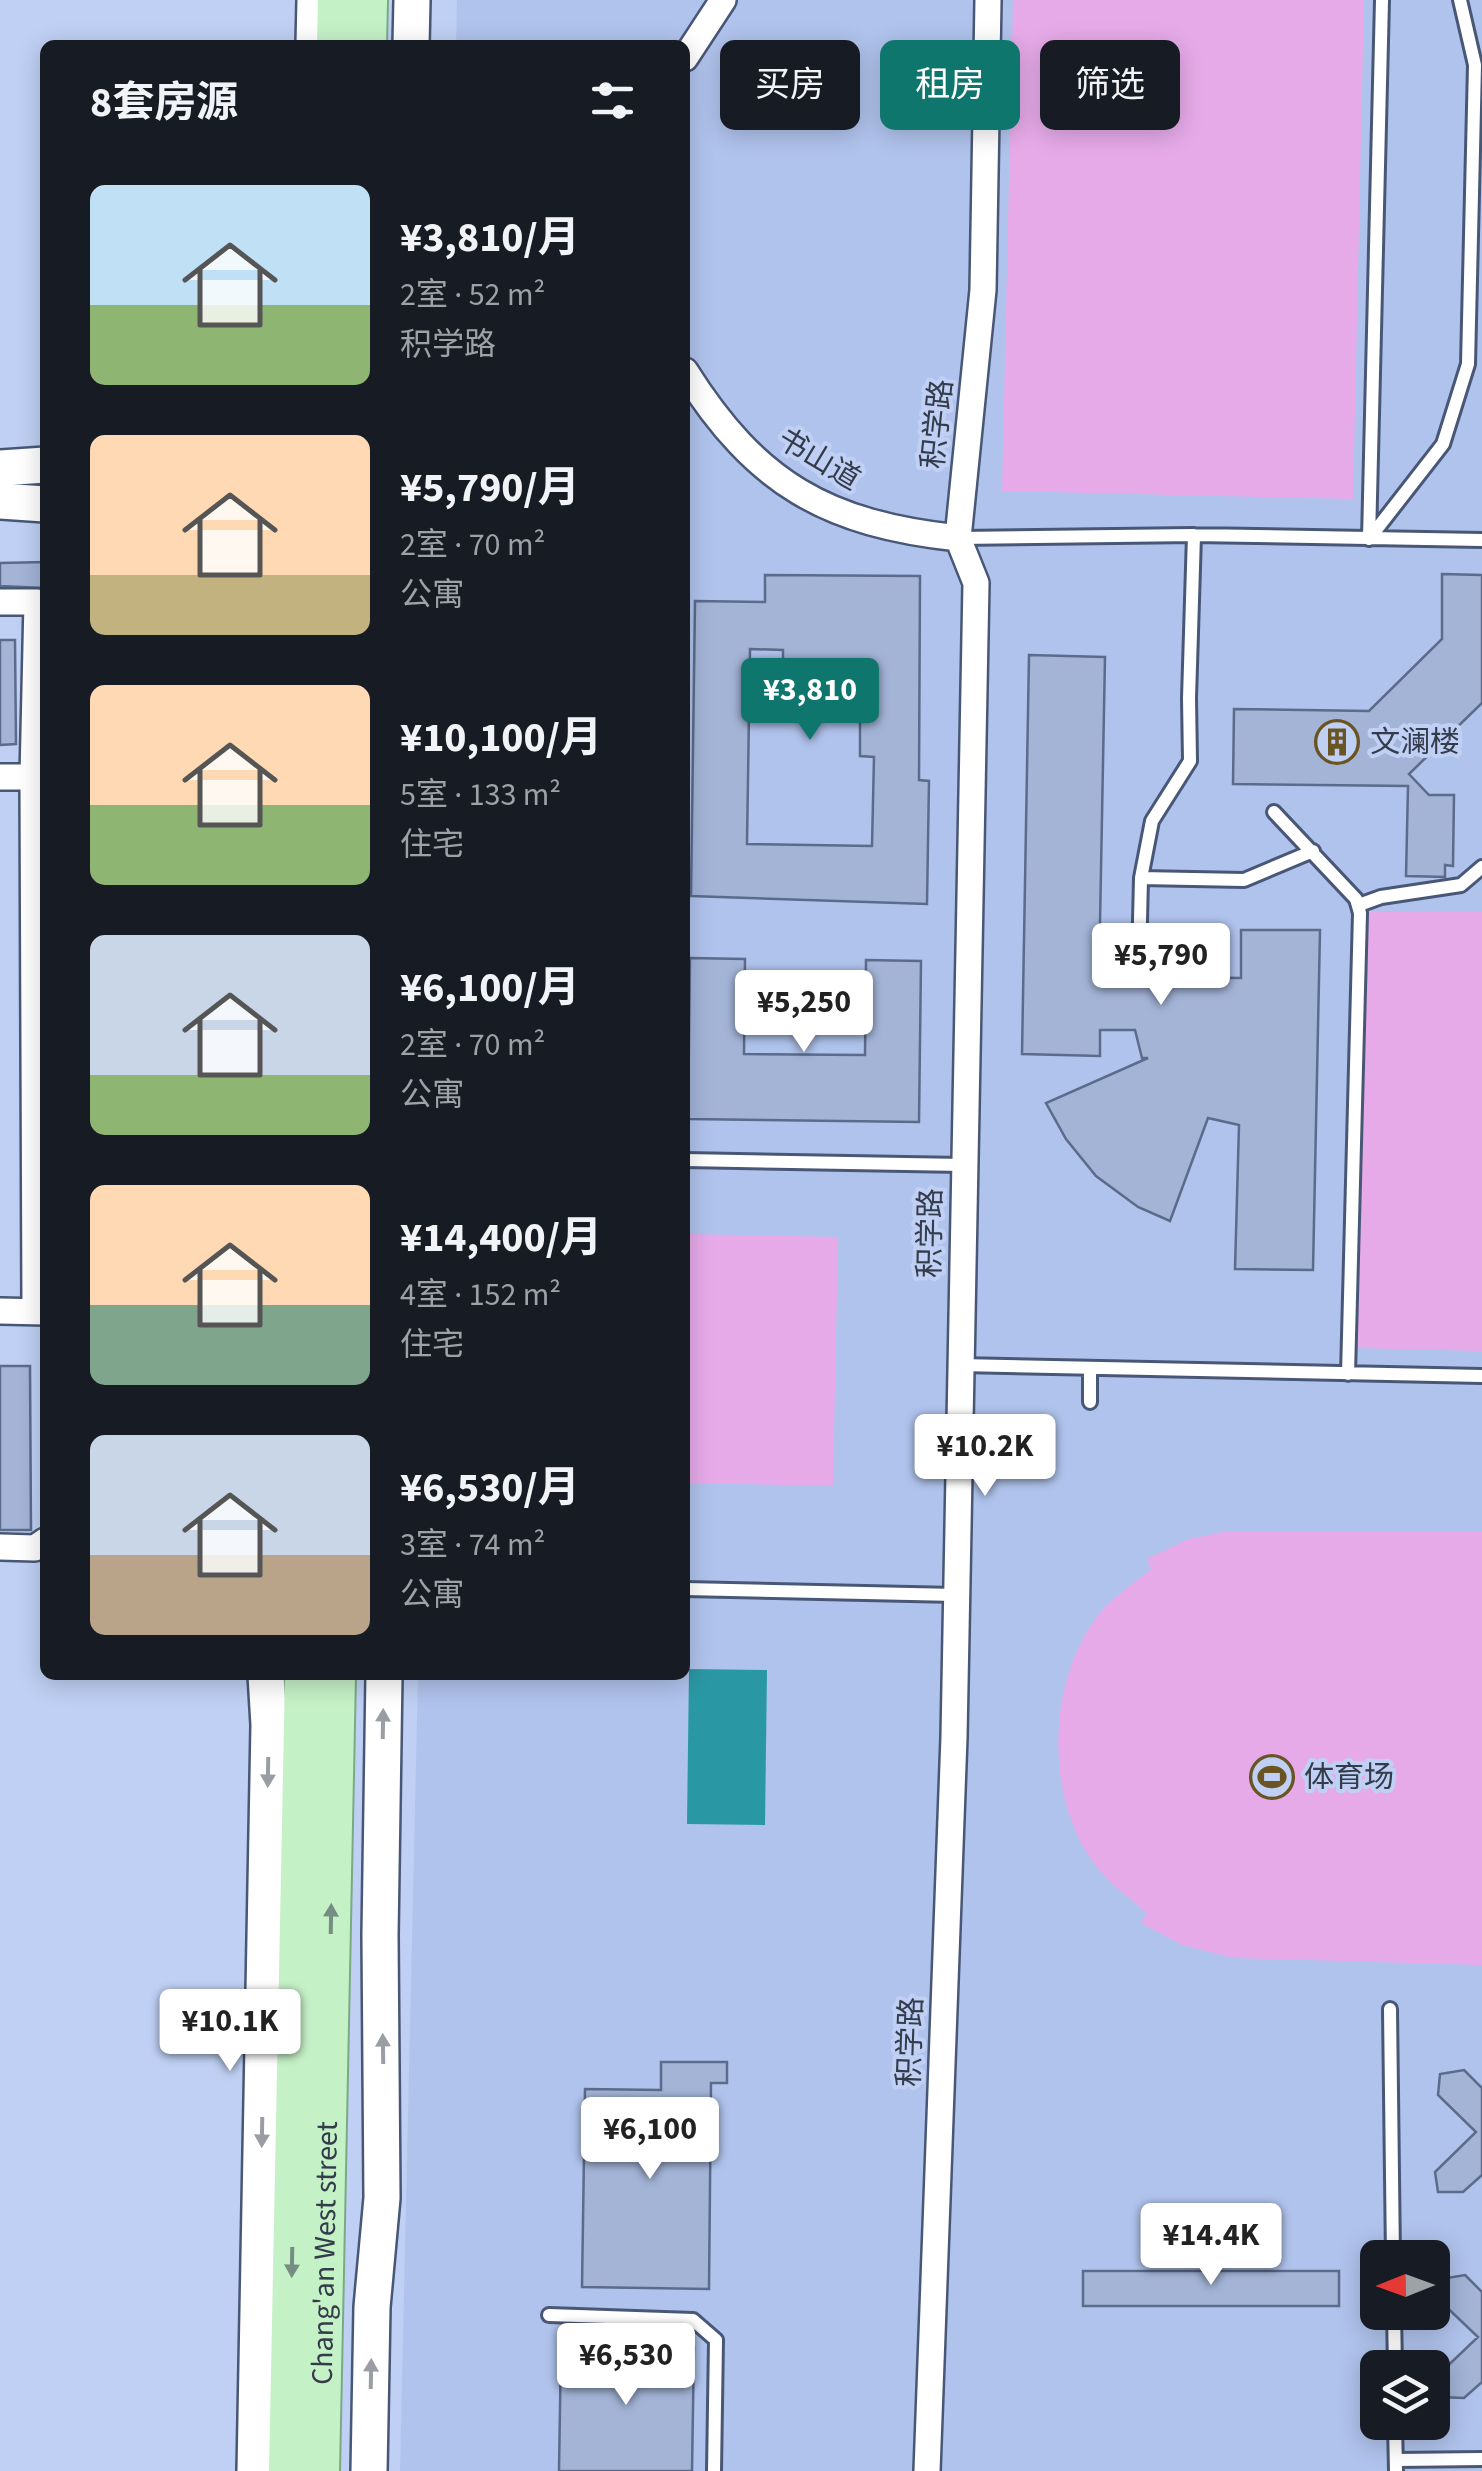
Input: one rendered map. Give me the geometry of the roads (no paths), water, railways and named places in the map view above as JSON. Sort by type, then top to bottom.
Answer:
[{"type":"main road","points":[[314,40],[316,0]]},
{"type":"main road","points":[[336,0],[336,40]]},
{"type":"main road","points":[[368,0],[368,40]]},
{"type":"main road","points":[[411,40],[412,0]]},
{"type":"main road","points":[[0,468],[40,465]]},
{"type":"main road","points":[[0,501],[40,504]]},
{"type":"main road","points":[[256,2471],[269,1745],[266,1680]]},
{"type":"main road","name":"Chang'an West street","points":[[288,2471],[304,1680]]},
{"type":"main road","name":"Chang'an West street","points":[[320,2471],[336,1680]]},
{"type":"main road","points":[[369,2471],[372,2306],[382,2198],[384,1680]]},
{"type":"street","points":[[690,50],[723,0]]},
{"type":"street","name":"积学路","points":[[927,2471],[956,1596],[976,583],[958,538],[983,290],[988,0]]},
{"type":"street","name":"书山道","points":[[690,378],[740,447],[771,474],[810,498],[857,520],[901,532],[958,538]]},
{"type":"street","points":[[0,602],[37,602],[33,776],[40,1312],[0,1311]]},
{"type":"street","points":[[0,777],[33,776]]},
{"type":"street","points":[[0,1547],[35,1548],[40,1544]]},
{"type":"lane","points":[[1369,539],[1382,0]]},
{"type":"lane","points":[[1369,539],[1443,444],[1468,364],[1475,65],[1460,0]]},
{"type":"lane","points":[[1139,964],[1141,878],[1152,821],[1190,761],[1188,698],[1194,536]]},
{"type":"lane","points":[[958,538],[1482,540]]},
{"type":"lane","points":[[1274,812],[1359,905],[1348,1374]]},
{"type":"lane","points":[[1141,878],[1244,880],[1313,852]]},
{"type":"lane","points":[[1359,905],[1382,897],[1461,885],[1482,867]]},
{"type":"lane","points":[[690,1160],[964,1165]]},
{"type":"lane","points":[[960,1366],[1482,1376]]},
{"type":"lane","points":[[1090,1368],[1090,1402]]},
{"type":"lane","points":[[690,1590],[956,1596]]},
{"type":"lane","points":[[1390,2010],[1394,2240]]},
{"type":"lane","points":[[548,2315],[693,2320],[716,2340],[714,2471]]},
{"type":"lane","points":[[1396,2440],[1396,2466],[1482,2459]]},
{"type":"place","name":"文澜楼","points":[[1337,742]]},
{"type":"place","name":"体育场","points":[[1272,1777]]}]
